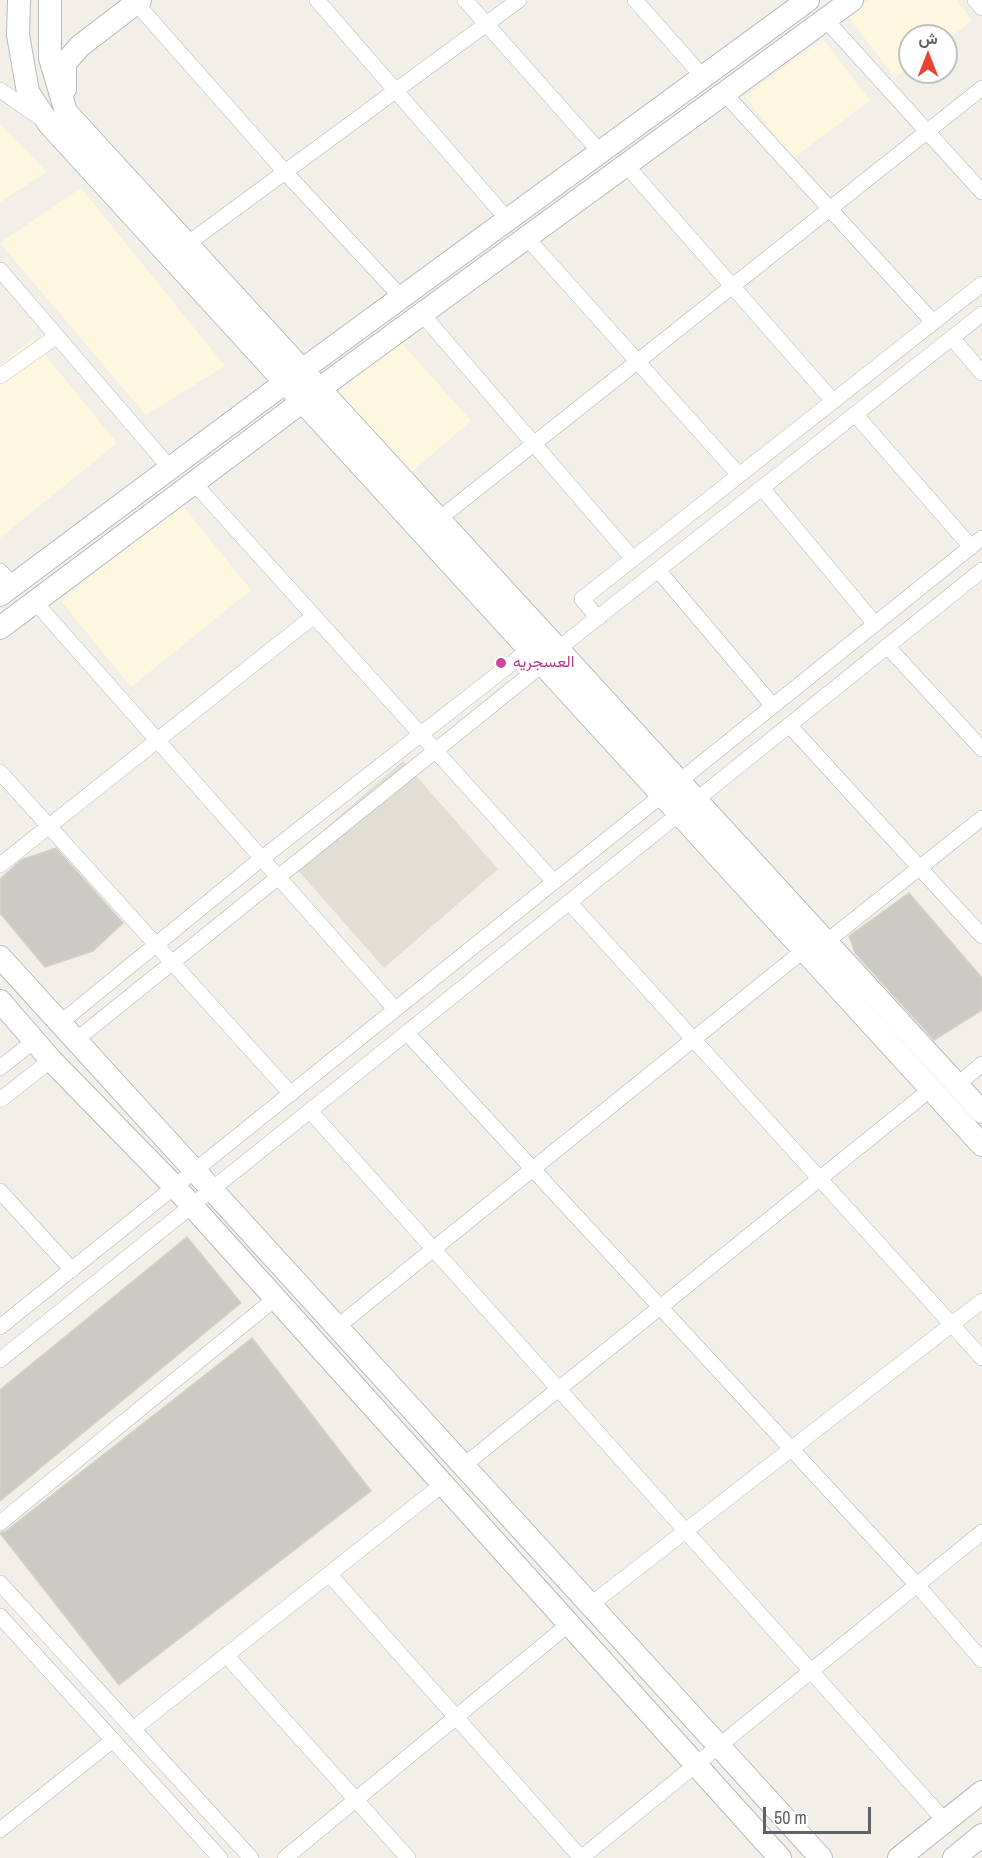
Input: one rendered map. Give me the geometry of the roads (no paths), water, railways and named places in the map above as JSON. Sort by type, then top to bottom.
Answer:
[{"type":"main road","points":[[19,0],[18,35],[28,93],[58,118],[187,244],[293,376]]},
{"type":"main road","points":[[50,0],[50,58],[58,118],[543,654],[671,788],[804,950],[982,1145]]},
{"type":"main road","points":[[0,628],[311,395],[852,0]]},
{"type":"main road","points":[[4,584],[170,468],[804,1]]},
{"type":"main road","points":[[58,118],[65,63],[80,46],[138,2]]},
{"type":"main road","points":[[311,395],[439,519],[543,654]]},
{"type":"main road","points":[[688,807],[826,942],[982,1112]]},
{"type":"main road","points":[[0,957],[821,1858]]},
{"type":"main road","points":[[0,1001],[51,1060],[175,1187],[780,1858]]},
{"type":"main road","points":[[899,1858],[982,1792]]},
{"type":"street","points":[[317,0],[507,219]]},
{"type":"street","points":[[465,0],[600,152]]},
{"type":"street","points":[[187,244],[519,0]]},
{"type":"street","points":[[635,0],[703,77]]},
{"type":"street","points":[[975,0],[982,8]]},
{"type":"street","points":[[138,2],[285,172],[401,297]]},
{"type":"street","points":[[825,19],[982,192]]},
{"type":"street","points":[[439,519],[982,88]]},
{"type":"street","points":[[0,90],[58,118]]},
{"type":"street","points":[[724,93],[933,322]]},
{"type":"street","points":[[626,165],[833,401]]},
{"type":"street","points":[[527,238],[739,475]]},
{"type":"street","points":[[0,270],[170,468]]},
{"type":"street","points":[[598,618],[582,599],[982,284]]},
{"type":"street","points":[[422,314],[633,559]]},
{"type":"street","points":[[68,1032],[155,944],[420,734],[598,618],[982,314]]},
{"type":"street","points":[[0,375],[57,336]]},
{"type":"street","points":[[952,338],[982,373]]},
{"type":"street","points":[[0,1327],[977,542],[855,414]]},
{"type":"street","points":[[194,483],[554,882]]},
{"type":"street","points":[[762,488],[875,624]]},
{"type":"street","points":[[658,570],[773,706]]},
{"type":"street","points":[[0,1360],[982,570]]},
{"type":"street","points":[[35,602],[395,1010]]},
{"type":"street","points":[[0,865],[314,616]]},
{"type":"street","points":[[887,646],[982,749]]},
{"type":"street","points":[[68,1032],[171,961],[278,877],[435,750],[543,654]]},
{"type":"street","points":[[789,725],[982,936]]},
{"type":"street","points":[[0,772],[291,1094]]},
{"type":"street","points":[[826,942],[982,818]]},
{"type":"street","points":[[569,902],[982,1358]]},
{"type":"street","points":[[337,1327],[804,950]]},
{"type":"street","points":[[407,1033],[531,1170],[917,1585],[982,1660]]},
{"type":"street","points":[[0,1068],[34,1041]]},
{"type":"street","points":[[0,1100],[51,1060]]},
{"type":"street","points":[[957,1085],[982,1064]]},
{"type":"street","points":[[463,1466],[931,1089]]},
{"type":"street","points":[[310,1111],[945,1821]]},
{"type":"street","points":[[0,1191],[72,1270]]},
{"type":"street","points":[[0,1523],[276,1299]]},
{"type":"street","points":[[590,1605],[982,1301]]},
{"type":"street","points":[[133,1729],[443,1484]]},
{"type":"street","points":[[329,1574],[581,1858],[982,1532]]},
{"type":"street","points":[[0,1583],[251,1858]]},
{"type":"street","points":[[0,1616],[220,1858]]},
{"type":"street","points":[[285,1858],[569,1624]]},
{"type":"street","points":[[226,1655],[408,1858]]},
{"type":"street","points":[[0,1830],[113,1740]]},
{"type":"place","name":"العسجريه","points":[[501,663]]}]
